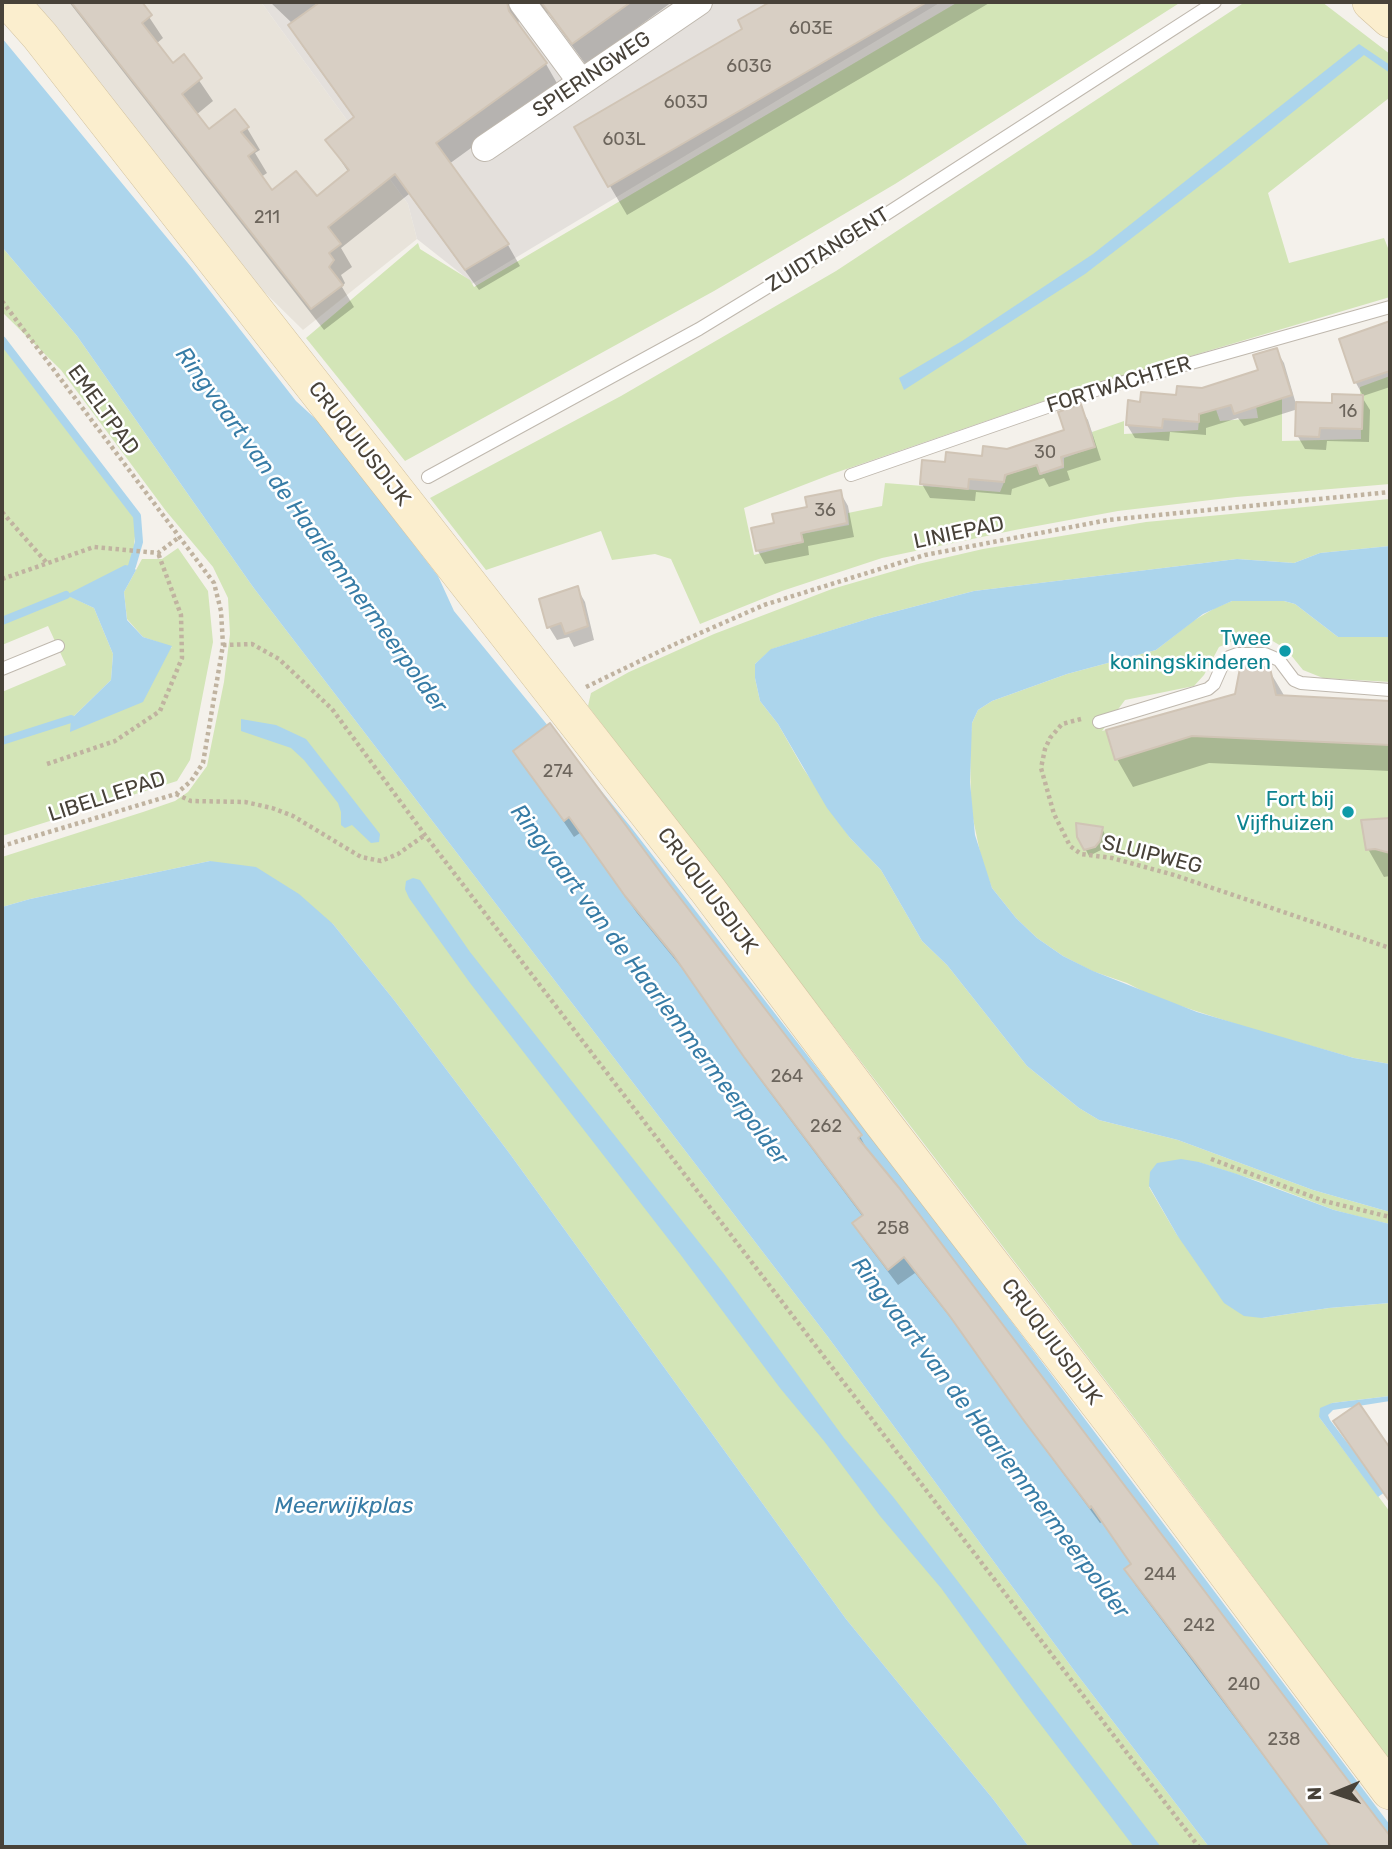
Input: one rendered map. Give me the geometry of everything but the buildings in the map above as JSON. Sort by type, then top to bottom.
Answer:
[{"type":"street","name":"CRUQUIUSDIJK","points":[[10,2],[40,36],[707,889],[1390,1791]]},
{"type":"street","points":[[522,2],[581,82]]},
{"type":"street","name":"SPIERINGWEG","points":[[485,148],[699,2]]},
{"type":"street","points":[[1371,2],[1390,19]]},
{"type":"lane","name":"ZUIDTANGENT","points":[[428,477],[699,329],[863,229],[1215,2]]},
{"type":"lane","name":"FORTWACHTER","points":[[851,475],[1099,389],[1390,307]]},
{"type":"lane","points":[[2,669],[58,646]]},
{"type":"lane","points":[[1099,722],[1208,689],[1214,684],[1226,661],[1237,654],[1254,653],[1279,660],[1294,680],[1301,683],[1390,690]]},
{"type":"path","name":"EMELTPAD","points":[[2,301],[178,538]]},
{"type":"path","name":"LINIEPAD","points":[[562,704],[586,688],[661,651],[764,606],[925,555],[1108,520],[1390,492]]},
{"type":"path","points":[[2,512],[46,562]]},
{"type":"path","points":[[2,579],[94,547],[158,553],[178,538]]},
{"type":"path","name":"LIBELLEPAD","points":[[2,846],[176,794],[191,781],[203,763],[223,645],[221,611],[214,583],[178,538]]},
{"type":"path","points":[[47,764],[115,741],[160,711],[182,658],[181,615],[158,553]]},
{"type":"path","points":[[223,645],[253,644],[279,659],[332,709],[425,835],[1199,1847]]},
{"type":"path","name":"SLUIPWEG","points":[[1099,722],[1082,719],[1062,724],[1045,749],[1041,768],[1045,787],[1054,814],[1070,846],[1081,854],[1112,858],[1174,875],[1390,948]]},
{"type":"path","points":[[176,794],[191,801],[245,802],[272,808],[293,816],[361,857],[381,861],[398,855],[425,835]]},
{"type":"path","points":[[1211,1159],[1324,1201],[1390,1217]]},
{"type":"shaded area","points":[[22,2],[261,2],[408,204],[417,239],[303,330],[252,280]]},
{"type":"shaded area","points":[[261,2],[941,2],[472,284],[417,239],[408,204]]},
{"type":"green space","points":[[958,2],[1181,2],[895,184],[714,291],[405,461],[306,338],[418,243],[420,249],[470,280],[474,287]]},
{"type":"green space","points":[[1245,2],[1322,2],[1390,54],[1389,98],[1268,193],[1289,263],[1384,238],[1390,253],[1390,297],[1076,390],[832,474],[744,508],[754,555],[804,542],[802,534],[849,525],[848,513],[882,506],[885,483],[1000,492],[1007,475],[1036,466],[1040,475],[1064,468],[1064,458],[1095,447],[1092,432],[1124,421],[1124,434],[1198,430],[1200,410],[1214,404],[1220,421],[1258,418],[1256,406],[1282,397],[1282,441],[1361,439],[1360,387],[1390,376],[1390,484],[1236,497],[1118,511],[1015,530],[882,558],[782,591],[700,624],[671,559],[655,554],[612,560],[601,531],[486,570],[430,498],[621,396],[836,271]]},
{"type":"green space","points":[[2,247],[77,336],[253,587],[828,1337],[1076,1673],[1209,1847],[1029,1847],[846,1619],[510,1154],[333,924],[210,861],[2,907],[2,857],[175,801],[188,792],[207,766],[224,682],[230,634],[228,598],[213,567],[166,511],[61,370],[2,312]]},
{"type":"green space","points":[[2,340],[137,516],[132,566],[67,595],[94,608],[113,654],[111,680],[71,719],[172,647],[143,637],[127,619],[124,592],[142,559],[162,559],[178,548],[208,591],[213,642],[190,760],[177,781],[2,836],[2,692],[66,665],[48,626],[2,645]]},
{"type":"green space","points":[[1390,499],[1390,546],[1320,553],[1294,563],[1237,559],[974,591],[874,617],[772,649],[755,664],[755,678],[760,701],[778,724],[803,768],[850,838],[881,870],[922,941],[947,965],[1027,1066],[1079,1108],[1099,1120],[1178,1140],[1313,1190],[1390,1212],[1390,1224],[1368,1219],[1334,1210],[1261,1182],[1198,1162],[1149,1187],[1177,1235],[1262,1318],[1329,1308],[1390,1303],[1390,1396],[1332,1403],[1319,1417],[1390,1512],[1390,1761],[1146,1433],[588,706],[591,693],[629,672],[714,634],[832,589],[918,564],[983,549],[1146,522]]},
{"type":"green space","points":[[1232,601],[1295,604],[1338,637],[1390,637],[1390,682],[1323,678],[1303,670],[1286,649],[1271,640],[1230,642],[1219,647],[1204,675],[1194,686],[1125,700],[1102,731],[1235,694],[1240,668],[1249,665],[1270,668],[1276,695],[1390,701],[1390,1064],[1354,1058],[1248,1028],[1156,998],[1127,983],[1092,971],[1037,938],[1016,918],[992,888],[982,862],[971,809],[970,743],[972,723],[978,710],[992,701],[1067,674],[1156,650],[1193,621],[1215,608]]},
{"type":"water","name":"Ringvaart van de Haarlemmermeerpolder","points":[[2,38],[192,268],[296,401],[320,423],[438,576],[454,611],[630,826],[951,1241],[1390,1825],[1390,1847],[1209,1847],[1076,1673],[828,1337],[253,587],[77,336],[2,247]]},
{"type":"water","points":[[1359,44],[1390,65],[1390,73],[1364,55],[1085,274],[904,390],[899,378],[962,341],[1093,254]]},
{"type":"water","points":[[1390,546],[1390,637],[1338,637],[1295,604],[1284,601],[1232,601],[1203,614],[1156,650],[1067,674],[992,701],[978,710],[972,723],[970,782],[975,835],[992,888],[1016,918],[1037,938],[1063,956],[1093,971],[1197,1012],[1354,1058],[1390,1064],[1390,1212],[1313,1190],[1178,1140],[1099,1120],[1079,1108],[1027,1066],[947,965],[922,941],[881,870],[850,838],[827,808],[778,724],[760,701],[755,664],[771,649],[874,617],[974,591],[1237,559],[1294,563],[1320,553]]},
{"type":"water","points":[[125,565],[136,570],[124,592],[127,620],[143,637],[172,646],[143,702],[70,732],[71,719],[111,680],[113,654],[94,608],[66,595]]},
{"type":"water","points":[[241,719],[276,725],[306,739],[380,834],[379,842],[371,843],[352,825],[345,828],[341,825],[338,803],[304,760],[291,748],[241,731]]},
{"type":"water","name":"Meerwijkplas","points":[[210,861],[256,867],[299,894],[333,924],[510,1154],[846,1619],[1029,1847],[2,1847],[2,907]]},
{"type":"water","points":[[413,878],[420,880],[470,952],[724,1274],[844,1438],[894,1498],[1161,1847],[1134,1847],[941,1588],[880,1516],[780,1388],[470,983],[409,898],[405,889],[406,881]]},
{"type":"water","points":[[1181,1159],[1237,1174],[1334,1210],[1390,1224],[1390,1303],[1329,1308],[1262,1318],[1244,1316],[1224,1303],[1177,1235],[1149,1186],[1150,1172],[1157,1163]]},
{"type":"water","points":[[1390,1396],[1390,1401],[1333,1410],[1328,1415],[1385,1492],[1378,1497],[1319,1417],[1320,1408],[1332,1403]]},
{"type":"waterway","points":[[2,340],[137,516],[139,542],[132,566]]},
{"type":"waterway","points":[[2,621],[66,595]]},
{"type":"waterway","points":[[2,741],[71,719]]},
{"type":"place","name":"Twee koningskinderen","points":[[1285,651]]},
{"type":"place","name":"Fort bij Vijfhuizen","points":[[1348,812]]}]
